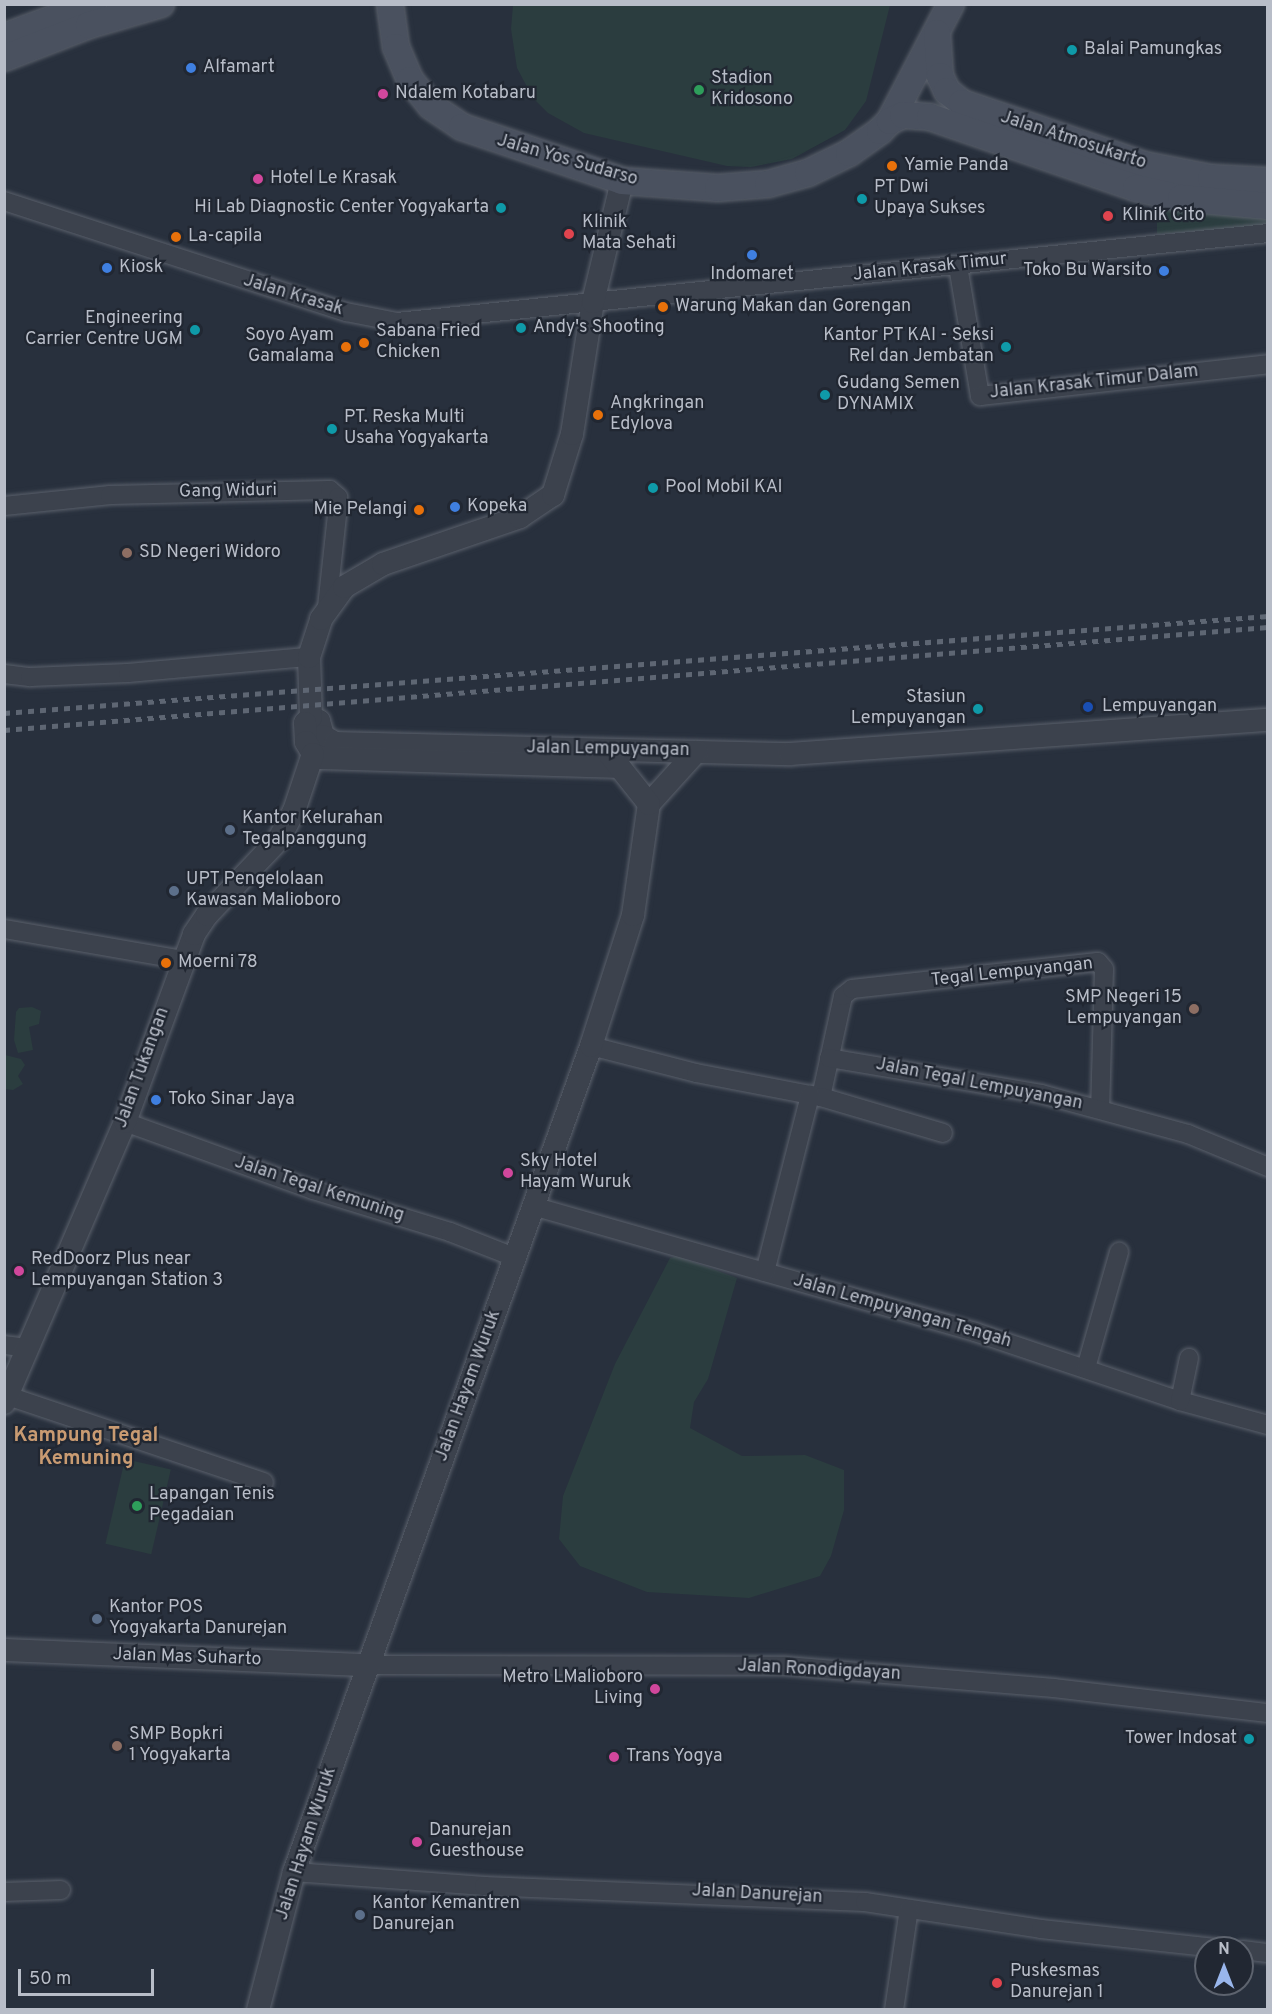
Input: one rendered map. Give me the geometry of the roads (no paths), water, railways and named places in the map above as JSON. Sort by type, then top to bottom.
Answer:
[{"type":"main road","points":[[6,41],[93,4]]},
{"type":"main road","points":[[6,41],[97,22],[161,4]]},
{"type":"main road","name":"Jalan Yos Sudarso","points":[[388,12],[410,80],[446,117],[503,144],[622,181],[718,188],[790,179],[849,153],[890,121],[951,4]]},
{"type":"main road","name":"Jalan Atmosukarto","points":[[938,29],[940,76],[954,97],[1097,164]]},
{"type":"main road","name":"Jalan Atmosukarto","points":[[890,121],[903,115],[930,117],[1097,164],[1268,206]]},
{"type":"main road","name":"Jalan Atmosukarto","points":[[1183,186],[1268,181]]},
{"type":"street","points":[[313,754],[305,734],[305,723],[311,717],[309,657],[327,607],[344,587],[367,571],[520,517],[554,495],[572,434],[593,302],[622,181]]},
{"type":"street","name":"Jalan Krasak","points":[[4,201],[370,318],[397,321],[453,319],[593,302]]},
{"type":"street","name":"Jalan Krasak Timur","points":[[593,302],[1268,233]]},
{"type":"street","name":"Jalan Krasak Timur Dalam","points":[[958,266],[980,396],[1268,364]]},
{"type":"street","name":"Gang Widuri","points":[[4,506],[110,495],[330,490],[338,496],[338,506],[327,607]]},
{"type":"street","points":[[4,674],[30,677],[128,673],[309,657]]},
{"type":"street","name":"Jalan Lempuyangan","points":[[311,717],[319,721],[324,736],[335,742],[612,759]]},
{"type":"street","name":"Jalan Lempuyangan","points":[[313,754],[330,759],[612,759],[696,752],[790,754],[1268,720]]},
{"type":"street","points":[[612,759],[649,804],[696,752]]},
{"type":"street","name":"Jalan Tukangan","points":[[6,1399],[124,1122],[183,960],[200,923],[279,839],[294,811],[313,754]]},
{"type":"street","name":"Jalan Hayam Wuruk","points":[[258,2010],[294,1872],[591,1046],[633,915],[649,804]]},
{"type":"street","points":[[4,929],[183,960]]},
{"type":"street","name":"Tegal Lempuyangan","points":[[829,1058],[843,996],[852,988],[1098,962],[1104,969],[1100,1108]]},
{"type":"street","points":[[591,1046],[696,1073],[815,1096],[943,1133]]},
{"type":"street","points":[[765,1272],[815,1096],[829,1058]]},
{"type":"street","name":"Jalan Tegal Lempuyangan","points":[[829,1058],[1041,1094],[1100,1108],[1188,1134],[1268,1167]]},
{"type":"street","name":"Jalan Tegal Kemuning","points":[[124,1122],[514,1257]]},
{"type":"street","name":"Jalan Lempuyangan Tengah","points":[[533,1206],[765,1272],[1086,1368],[1180,1401],[1268,1425]]},
{"type":"street","points":[[1086,1368],[1119,1251]]},
{"type":"street","points":[[4,1345],[27,1348]]},
{"type":"street","points":[[1180,1401],[1190,1358]]},
{"type":"street","points":[[6,1399],[264,1482]]},
{"type":"street","name":"Jalan Mas Suharto","points":[[4,1650],[369,1665]]},
{"type":"street","name":"Jalan Ronodigdayan","points":[[369,1665],[786,1666],[1054,1688],[1268,1713]]},
{"type":"street","name":"Jalan Danurejan","points":[[294,1872],[484,1886],[725,1893],[865,1902],[1041,1929],[1194,1946]]},
{"type":"street","points":[[4,1892],[61,1890]]},
{"type":"street","points":[[894,2010],[909,1909]]},
{"type":"railway","points":[[4,713],[1268,616]]},
{"type":"railway","points":[[4,730],[1268,627]]},
{"type":"place","name":"Balai Pamungkas","points":[[1072,50]]},
{"type":"place","name":"Alfamart","points":[[191,68]]},
{"type":"place","name":"Stadion Kridosono","points":[[699,90]]},
{"type":"place","name":"Ndalem Kotabaru","points":[[383,94]]},
{"type":"place","name":"Yamie Panda","points":[[892,166]]},
{"type":"place","name":"Hotel Le Krasak","points":[[258,179]]},
{"type":"place","name":"PT Dwi Upaya Sukses","points":[[862,199]]},
{"type":"place","name":"Hi Lab Diagnostic Center Yogyakarta","points":[[501,208]]},
{"type":"place","name":"Klinik Cito","points":[[1108,216]]},
{"type":"place","name":"Klinik Mata Sehati","points":[[569,234]]},
{"type":"place","name":"La-capila","points":[[176,237]]},
{"type":"place","name":"Indomaret","points":[[752,255]]},
{"type":"place","name":"Kiosk","points":[[107,268]]},
{"type":"place","name":"Toko Bu Warsito","points":[[1164,271]]},
{"type":"place","name":"Warung Makan dan Gorengan","points":[[663,307]]},
{"type":"place","name":"Andy's Shooting","points":[[521,328]]},
{"type":"place","name":"Engineering Carrier Centre UGM","points":[[195,330]]},
{"type":"place","name":"Sabana Fried Chicken","points":[[364,343]]},
{"type":"place","name":"Soyo Ayam Gamalama","points":[[346,347]]},
{"type":"place","name":"Kantor PT KAI - Seksi Rel dan Jembatan","points":[[1006,347]]},
{"type":"place","name":"Gudang Semen DYNAMIX","points":[[825,395]]},
{"type":"place","name":"Angkringan Edylova","points":[[598,415]]},
{"type":"place","name":"PT. Reska Multi Usaha Yogyakarta","points":[[332,429]]},
{"type":"place","name":"Pool Mobil KAI","points":[[653,488]]},
{"type":"place","name":"Kopeka","points":[[455,507]]},
{"type":"place","name":"Mie Pelangi","points":[[419,510]]},
{"type":"place","name":"SD Negeri Widoro","points":[[127,553]]},
{"type":"place","name":"Lempuyangan","points":[[1088,707]]},
{"type":"place","name":"Stasiun Lempuyangan","points":[[978,709]]},
{"type":"place","name":"Kantor Kelurahan Tegalpanggung","points":[[230,830]]},
{"type":"place","name":"UPT Pengelolaan Kawasan Malioboro","points":[[174,891]]},
{"type":"place","name":"Moerni 78","points":[[166,963]]},
{"type":"place","name":"SMP Negeri 15 Lempuyangan","points":[[1194,1009]]},
{"type":"place","name":"Toko Sinar Jaya","points":[[156,1100]]},
{"type":"place","name":"Sky Hotel Hayam Wuruk","points":[[508,1173]]},
{"type":"place","name":"RedDoorz Plus near Lempuyangan Station 3","points":[[19,1271]]},
{"type":"place","name":"Lapangan Tenis Pegadaian","points":[[137,1506]]},
{"type":"place","name":"Kantor POS Yogyakarta Danurejan","points":[[97,1619]]},
{"type":"place","name":"Metro LMalioboro Living","points":[[655,1689]]},
{"type":"place","name":"Tower Indosat","points":[[1249,1739]]},
{"type":"place","name":"SMP Bopkri 1 Yogyakarta","points":[[117,1746]]},
{"type":"place","name":"Trans Yogya","points":[[614,1757]]},
{"type":"place","name":"Danurejan Guesthouse","points":[[417,1842]]},
{"type":"place","name":"Kantor Kemantren Danurejan","points":[[360,1915]]},
{"type":"place","name":"Puskesmas Danurejan 1","points":[[997,1983]]},
{"type":"district","name":"Kampung Tegal Kemuning","points":[[86,1448]]}]
